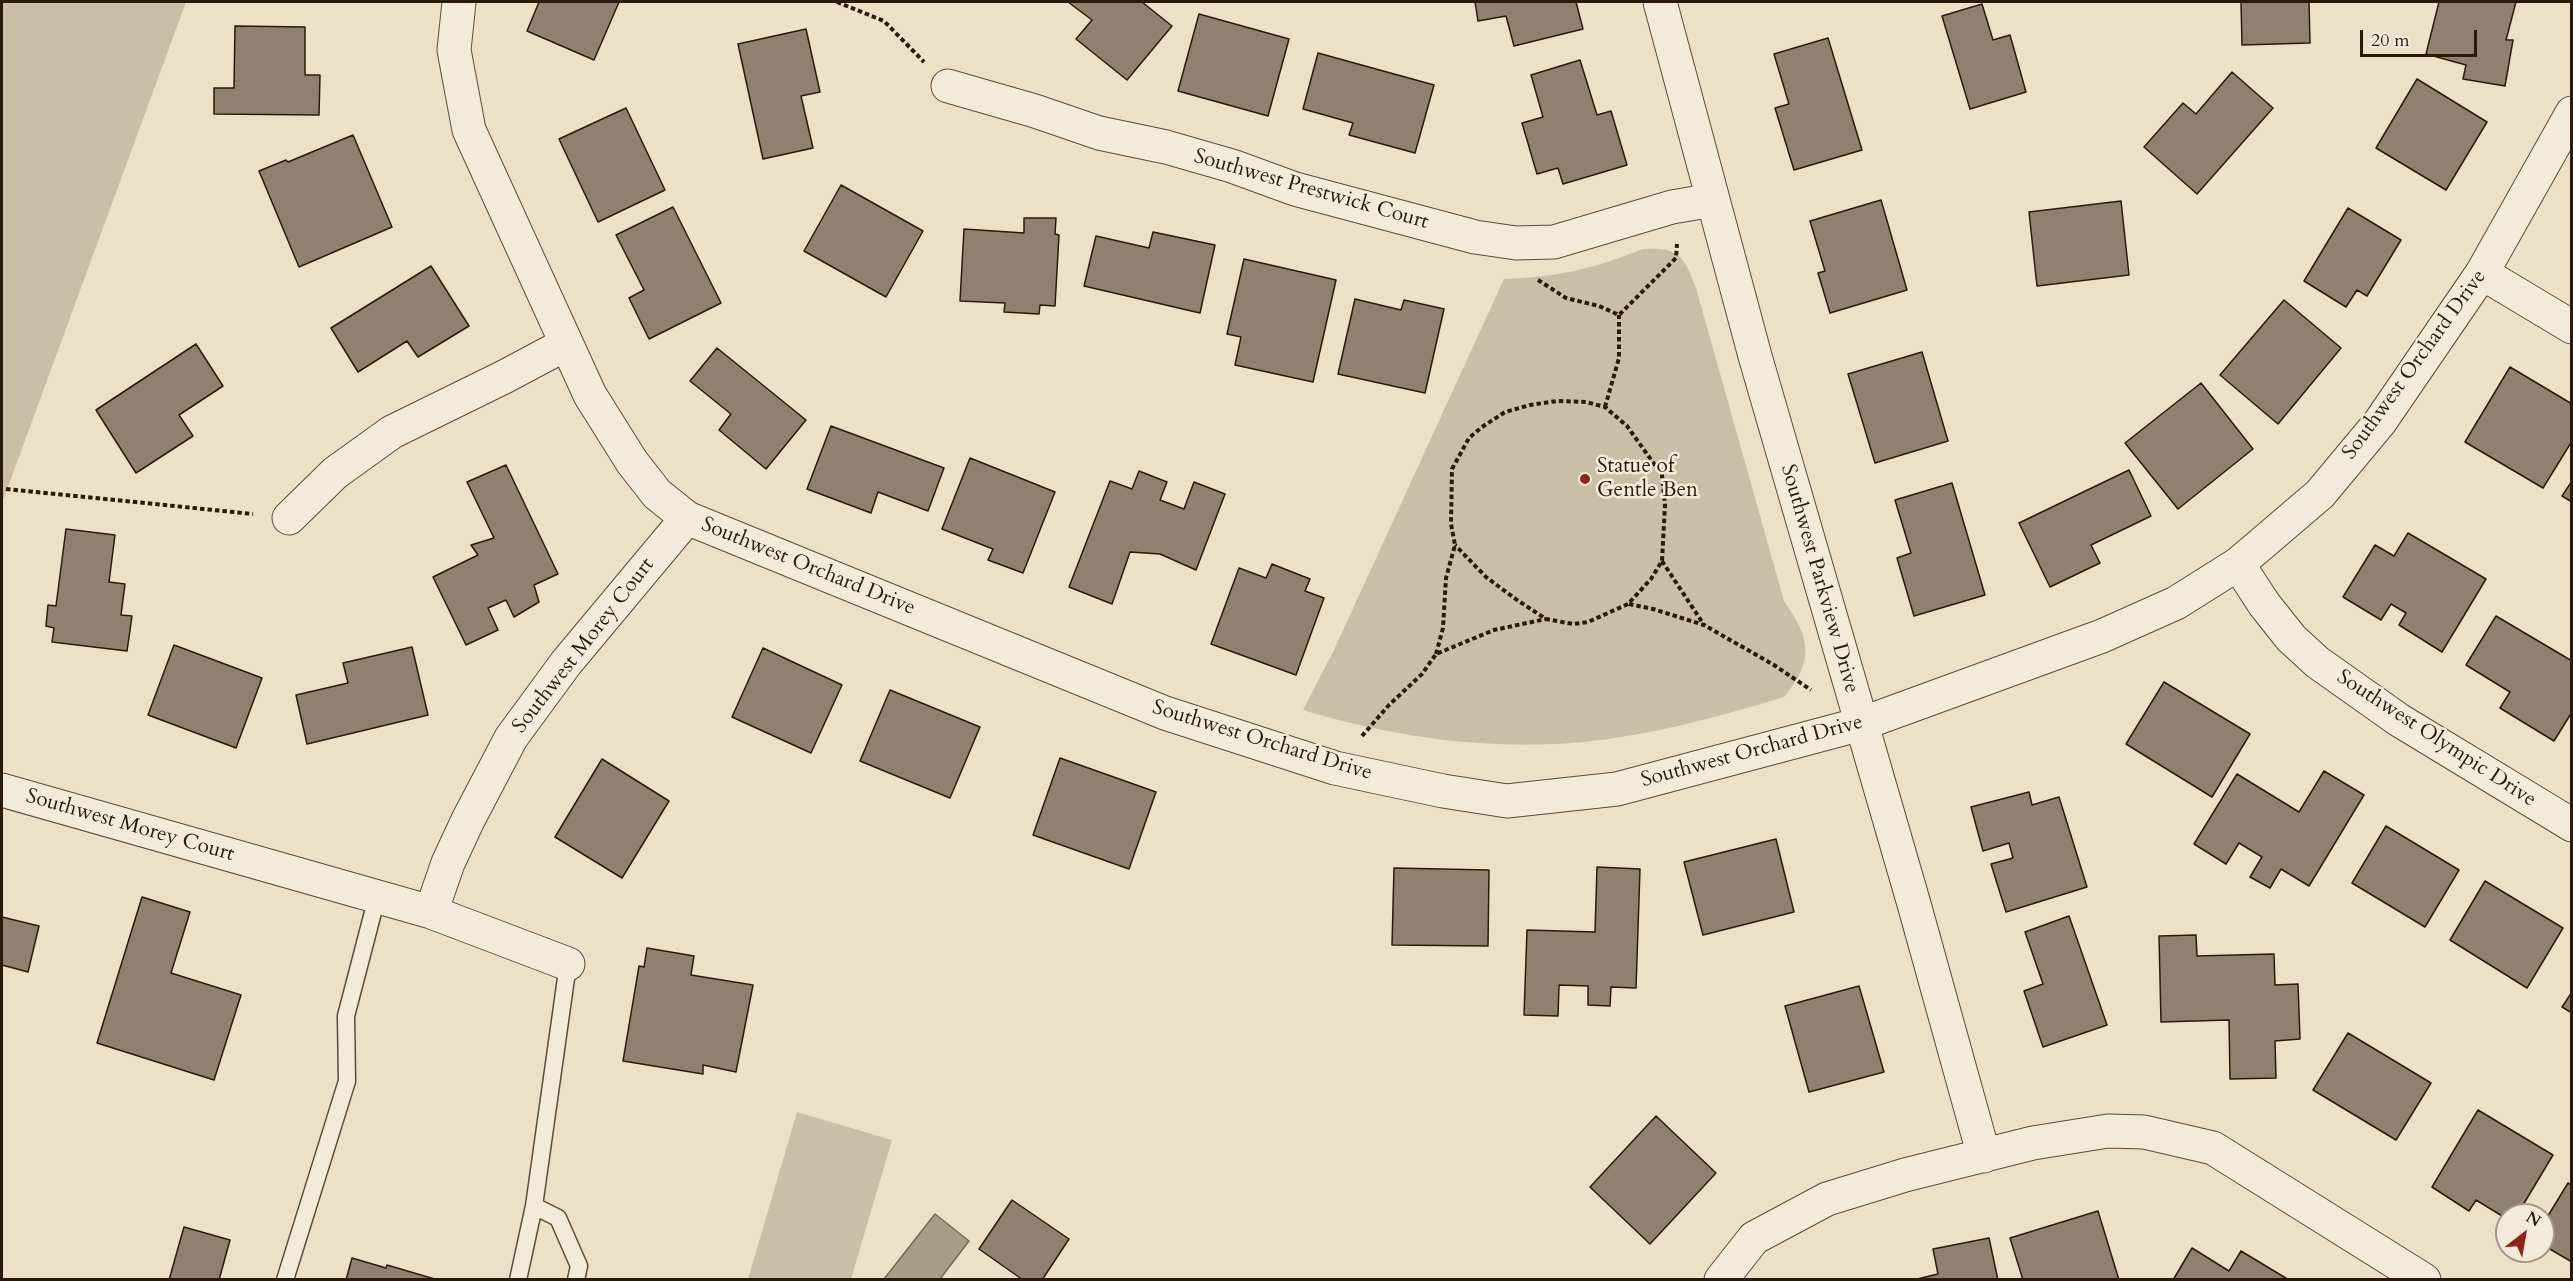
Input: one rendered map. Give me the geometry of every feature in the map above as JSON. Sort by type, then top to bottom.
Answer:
[{"type":"street","name":"Southwest Orchard Drive","points":[[459,2],[454,50],[469,130],[590,395],[632,462],[657,494],[687,518],[1165,713],[1335,768],[1443,791],[1507,801],[1617,789],[1861,724],[2102,636],[2176,603],[2238,564],[2320,494],[2380,422],[2482,273],[2571,113]]},
{"type":"street","name":"Southwest Parkview Drive","points":[[1660,2],[1713,200],[1984,1156]]},
{"type":"street","name":"Southwest Prestwick Court","points":[[948,86],[1035,111],[1099,133],[1166,147],[1233,166],[1294,189],[1475,237],[1516,243],[1554,242],[1672,207],[1713,200]]},
{"type":"street","points":[[2482,273],[2571,327]]},
{"type":"street","points":[[289,518],[335,473],[392,432],[566,344]]},
{"type":"street","name":"Southwest Morey Court","points":[[431,912],[448,862],[511,738],[566,663],[687,518]]},
{"type":"street","name":"Southwest Olympic Drive","points":[[2238,564],[2264,604],[2291,638],[2317,662],[2399,720],[2571,825]]},
{"type":"street","name":"Southwest Morey Court","points":[[2,790],[431,912],[568,964]]},
{"type":"street","points":[[1721,1280],[1754,1238],[1827,1199],[1905,1175],[2034,1143],[2108,1131],[2144,1132],[2212,1148],[2424,1280]]},
{"type":"lane","points":[[285,1280],[347,1081],[346,1016],[377,897]]},
{"type":"lane","points":[[518,1280],[534,1206],[568,964]]},
{"type":"lane","points":[[534,1206],[558,1218],[579,1266],[576,1280]]},
{"type":"path","points":[[837,2],[884,21],[948,86]]},
{"type":"path","points":[[1605,407],[1619,358],[1619,315],[1676,258],[1678,251],[1672,207]]},
{"type":"path","points":[[1516,243],[1533,277],[1566,298],[1599,306],[1619,315]]},
{"type":"path","points":[[1335,768],[1389,705],[1422,674],[1436,654],[1443,628],[1446,578],[1455,545],[1451,524],[1452,469],[1469,438],[1505,412],[1530,405],[1557,401],[1586,402],[1605,407],[1628,426],[1662,475],[1665,505],[1662,561],[1651,579],[1628,604],[1588,622],[1573,624],[1546,619],[1494,630],[1436,654]]},
{"type":"path","points":[[6,489],[289,518]]},
{"type":"path","points":[[1455,545],[1486,577],[1546,619]]},
{"type":"path","points":[[1662,561],[1704,625]]},
{"type":"path","points":[[1628,604],[1653,609],[1704,625],[1774,665],[1811,690]]},
{"type":"shaded area","points":[[2,2],[186,2],[2,503]]},
{"type":"shaded area","points":[[1643,249],[1665,250],[1678,256],[1688,268],[1696,288],[1784,601],[1804,638],[1804,660],[1801,672],[1794,684],[1784,697],[1685,724],[1609,739],[1548,744],[1512,745],[1442,740],[1372,728],[1303,710],[1334,650],[1504,279],[1575,271]]},
{"type":"shaded area","points":[[797,1112],[892,1140],[851,1279],[748,1279]]},
{"type":"shaded area","points":[[935,1214],[969,1241],[940,1279],[884,1279]]},
{"type":"building","points":[[539,2],[619,2],[594,60],[527,31]]},
{"type":"building","points":[[1068,2],[1142,2],[1172,26],[1127,80],[1076,39],[1092,20]]},
{"type":"building","points":[[1475,2],[1576,2],[1583,29],[1514,46],[1506,16],[1478,21]]},
{"type":"building","points":[[2241,2],[2309,2],[2310,43],[2242,45]]},
{"type":"building","points":[[2439,2],[2516,2],[2506,40],[2513,40],[2505,86],[2463,79],[2466,65],[2426,54]]},
{"type":"building","points":[[1982,4],[1993,40],[2010,35],[2026,92],[1970,109],[1942,16]]},
{"type":"building","points":[[1199,14],[1289,39],[1268,116],[1178,91]]},
{"type":"building","points":[[235,26],[305,27],[305,75],[320,75],[319,115],[214,114],[214,88],[234,88]]},
{"type":"building","points":[[806,29],[820,92],[801,96],[813,148],[763,159],[738,44]]},
{"type":"building","points":[[1828,38],[1862,150],[1794,170],[1775,108],[1789,104],[1774,54]]},
{"type":"building","points":[[1318,53],[1434,85],[1415,153],[1349,135],[1353,123],[1303,109]]},
{"type":"building","points":[[1580,60],[1597,115],[1611,111],[1627,165],[1563,184],[1558,168],[1537,174],[1522,123],[1543,117],[1531,75]]},
{"type":"building","points":[[2232,72],[2273,108],[2197,194],[2144,147],[2183,103],[2196,114]]},
{"type":"building","points":[[2417,79],[2487,122],[2446,190],[2376,148]]},
{"type":"building","points":[[626,108],[665,190],[598,222],[559,139]]},
{"type":"building","points":[[353,135],[392,227],[299,267],[259,171],[286,160],[288,162]]},
{"type":"building","points":[[841,185],[923,231],[886,297],[804,251]]},
{"type":"building","points":[[1881,200],[1907,290],[1830,313],[1818,273],[1825,271],[1810,221]]},
{"type":"building","points":[[2121,201],[2129,275],[2037,286],[2029,212]]},
{"type":"building","points":[[673,207],[721,303],[649,339],[629,298],[644,290],[616,235]]},
{"type":"building","points":[[2348,208],[2401,240],[2367,296],[2357,290],[2346,307],[2304,281]]},
{"type":"building","points":[[1024,218],[1056,218],[1055,234],[1059,235],[1055,306],[1040,305],[1039,314],[1004,312],[1005,303],[960,301],[964,229],[1024,233]]},
{"type":"building","points":[[1153,232],[1215,245],[1200,313],[1084,286],[1096,236],[1149,248]]},
{"type":"building","points":[[1244,259],[1336,280],[1313,382],[1235,365],[1241,337],[1227,334]]},
{"type":"building","points":[[431,266],[469,326],[418,357],[407,341],[358,372],[331,328]]},
{"type":"building","points":[[1355,299],[1401,310],[1404,300],[1444,309],[1425,393],[1338,374]]},
{"type":"building","points":[[2284,300],[2341,348],[2278,424],[2220,375]]},
{"type":"building","points":[[196,344],[223,386],[179,415],[193,436],[136,473],[96,410]]},
{"type":"building","points":[[717,348],[806,420],[766,469],[719,430],[731,414],[690,381]]},
{"type":"building","points":[[1922,352],[1948,441],[1875,463],[1848,374]]},
{"type":"building","points":[[2510,367],[2572,404],[2572,441],[2543,488],[2465,442]]},
{"type":"building","points":[[2201,383],[2253,449],[2178,509],[2125,443]]},
{"type":"building","points":[[831,426],[944,468],[928,511],[878,492],[871,513],[807,489]]},
{"type":"building","points":[[970,458],[1055,492],[1023,573],[988,560],[993,549],[942,529]]},
{"type":"building","points":[[506,465],[558,574],[534,585],[539,602],[514,617],[506,600],[488,608],[498,630],[466,645],[433,577],[478,555],[471,545],[494,538],[467,482]]},
{"type":"building","points":[[2129,470],[2151,516],[2091,545],[2100,563],[2050,587],[2019,523]]},
{"type":"building","points":[[1139,471],[1167,482],[1160,500],[1184,509],[1194,482],[1225,494],[1196,570],[1160,554],[1130,552],[1112,604],[1069,587],[1110,481],[1132,489]]},
{"type":"building","points":[[2572,481],[2572,502],[2562,496]]},
{"type":"building","points":[[1952,483],[1985,595],[1914,616],[1897,558],[1911,553],[1895,500]]},
{"type":"building","points":[[66,529],[115,535],[109,582],[125,584],[121,615],[132,616],[127,651],[52,642],[54,628],[46,626],[48,605],[56,606]]},
{"type":"building","points":[[2408,533],[2486,579],[2442,652],[2399,625],[2406,613],[2391,604],[2381,620],[2343,597],[2375,545],[2394,556]]},
{"type":"building","points":[[1272,564],[1310,579],[1305,591],[1324,598],[1296,675],[1211,644],[1239,568],[1266,578]]},
{"type":"building","points":[[2496,616],[2572,661],[2572,712],[2554,741],[2500,708],[2510,692],[2466,665]]},
{"type":"building","points":[[174,645],[262,678],[236,748],[148,715]]},
{"type":"building","points":[[412,647],[428,715],[307,744],[296,695],[348,683],[343,663]]},
{"type":"building","points":[[763,648],[842,685],[811,753],[732,717]]},
{"type":"building","points":[[2164,682],[2250,734],[2212,797],[2126,744]]},
{"type":"building","points":[[890,690],[980,727],[950,798],[860,761]]},
{"type":"building","points":[[1060,758],[1156,792],[1129,869],[1033,835]]},
{"type":"building","points":[[602,759],[669,801],[622,878],[555,837]]},
{"type":"building","points":[[2324,771],[2364,795],[2309,886],[2281,869],[2270,888],[2250,877],[2262,857],[2239,843],[2226,864],[2194,844],[2237,774],[2299,812]]},
{"type":"building","points":[[2029,792],[2032,805],[2059,797],[2087,887],[2006,912],[1991,864],[2013,858],[2009,843],[1983,851],[1971,807]]},
{"type":"building","points":[[2386,826],[2459,870],[2425,927],[2352,883]]},
{"type":"building","points":[[1776,839],[1794,912],[1703,935],[1684,862]]},
{"type":"building","points":[[1597,867],[1640,869],[1636,988],[1611,987],[1610,1006],[1588,1005],[1588,986],[1559,985],[1558,1016],[1524,1015],[1527,930],[1595,932]]},
{"type":"building","points":[[1394,868],[1489,870],[1488,946],[1392,945]]},
{"type":"building","points":[[2485,881],[2563,928],[2527,988],[2450,940]]},
{"type":"building","points":[[142,897],[190,912],[171,973],[241,995],[214,1080],[97,1043]]},
{"type":"building","points":[[2069,916],[2107,1025],[2043,1047],[2024,991],[2043,984],[2025,932]]},
{"type":"building","points":[[2,917],[39,926],[28,972],[2,965]]},
{"type":"building","points":[[2196,935],[2197,956],[2274,954],[2275,985],[2298,984],[2300,1039],[2275,1041],[2276,1078],[2230,1079],[2229,1020],[2161,1022],[2159,936]]},
{"type":"building","points":[[647,948],[694,956],[691,975],[753,985],[736,1072],[703,1065],[703,1074],[623,1061],[639,966],[644,967]]},
{"type":"building","points":[[1859,986],[1884,1072],[1809,1092],[1785,1006]]},
{"type":"building","points":[[2572,992],[2572,1013],[2562,1007]]},
{"type":"building","points":[[2348,1033],[2431,1083],[2396,1140],[2313,1090]]},
{"type":"building","points":[[2478,1110],[2553,1155],[2524,1203],[2495,1203],[2495,1212],[2476,1200],[2469,1211],[2432,1187]]},
{"type":"building","points":[[1656,1116],[1716,1173],[1650,1244],[1590,1187]]},
{"type":"building","points":[[2568,1183],[2572,1185],[2572,1262],[2555,1252],[2555,1204]]},
{"type":"building","points":[[1012,1200],[1069,1239],[1042,1280],[1023,1280],[979,1249]]},
{"type":"building","points":[[2098,1211],[2119,1280],[2023,1280],[2010,1238]]},
{"type":"building","points":[[184,1227],[230,1240],[219,1280],[169,1280]]},
{"type":"building","points":[[1989,1238],[1998,1280],[1913,1280],[1938,1274],[1933,1249]]},
{"type":"building","points":[[2192,1248],[2229,1271],[2241,1251],[2289,1280],[2173,1280]]},
{"type":"building","points":[[352,1258],[386,1268],[387,1265],[438,1280],[346,1280]]},
{"type":"place","name":"Statue of Gentle Ben","points":[[1585,479]]}]
